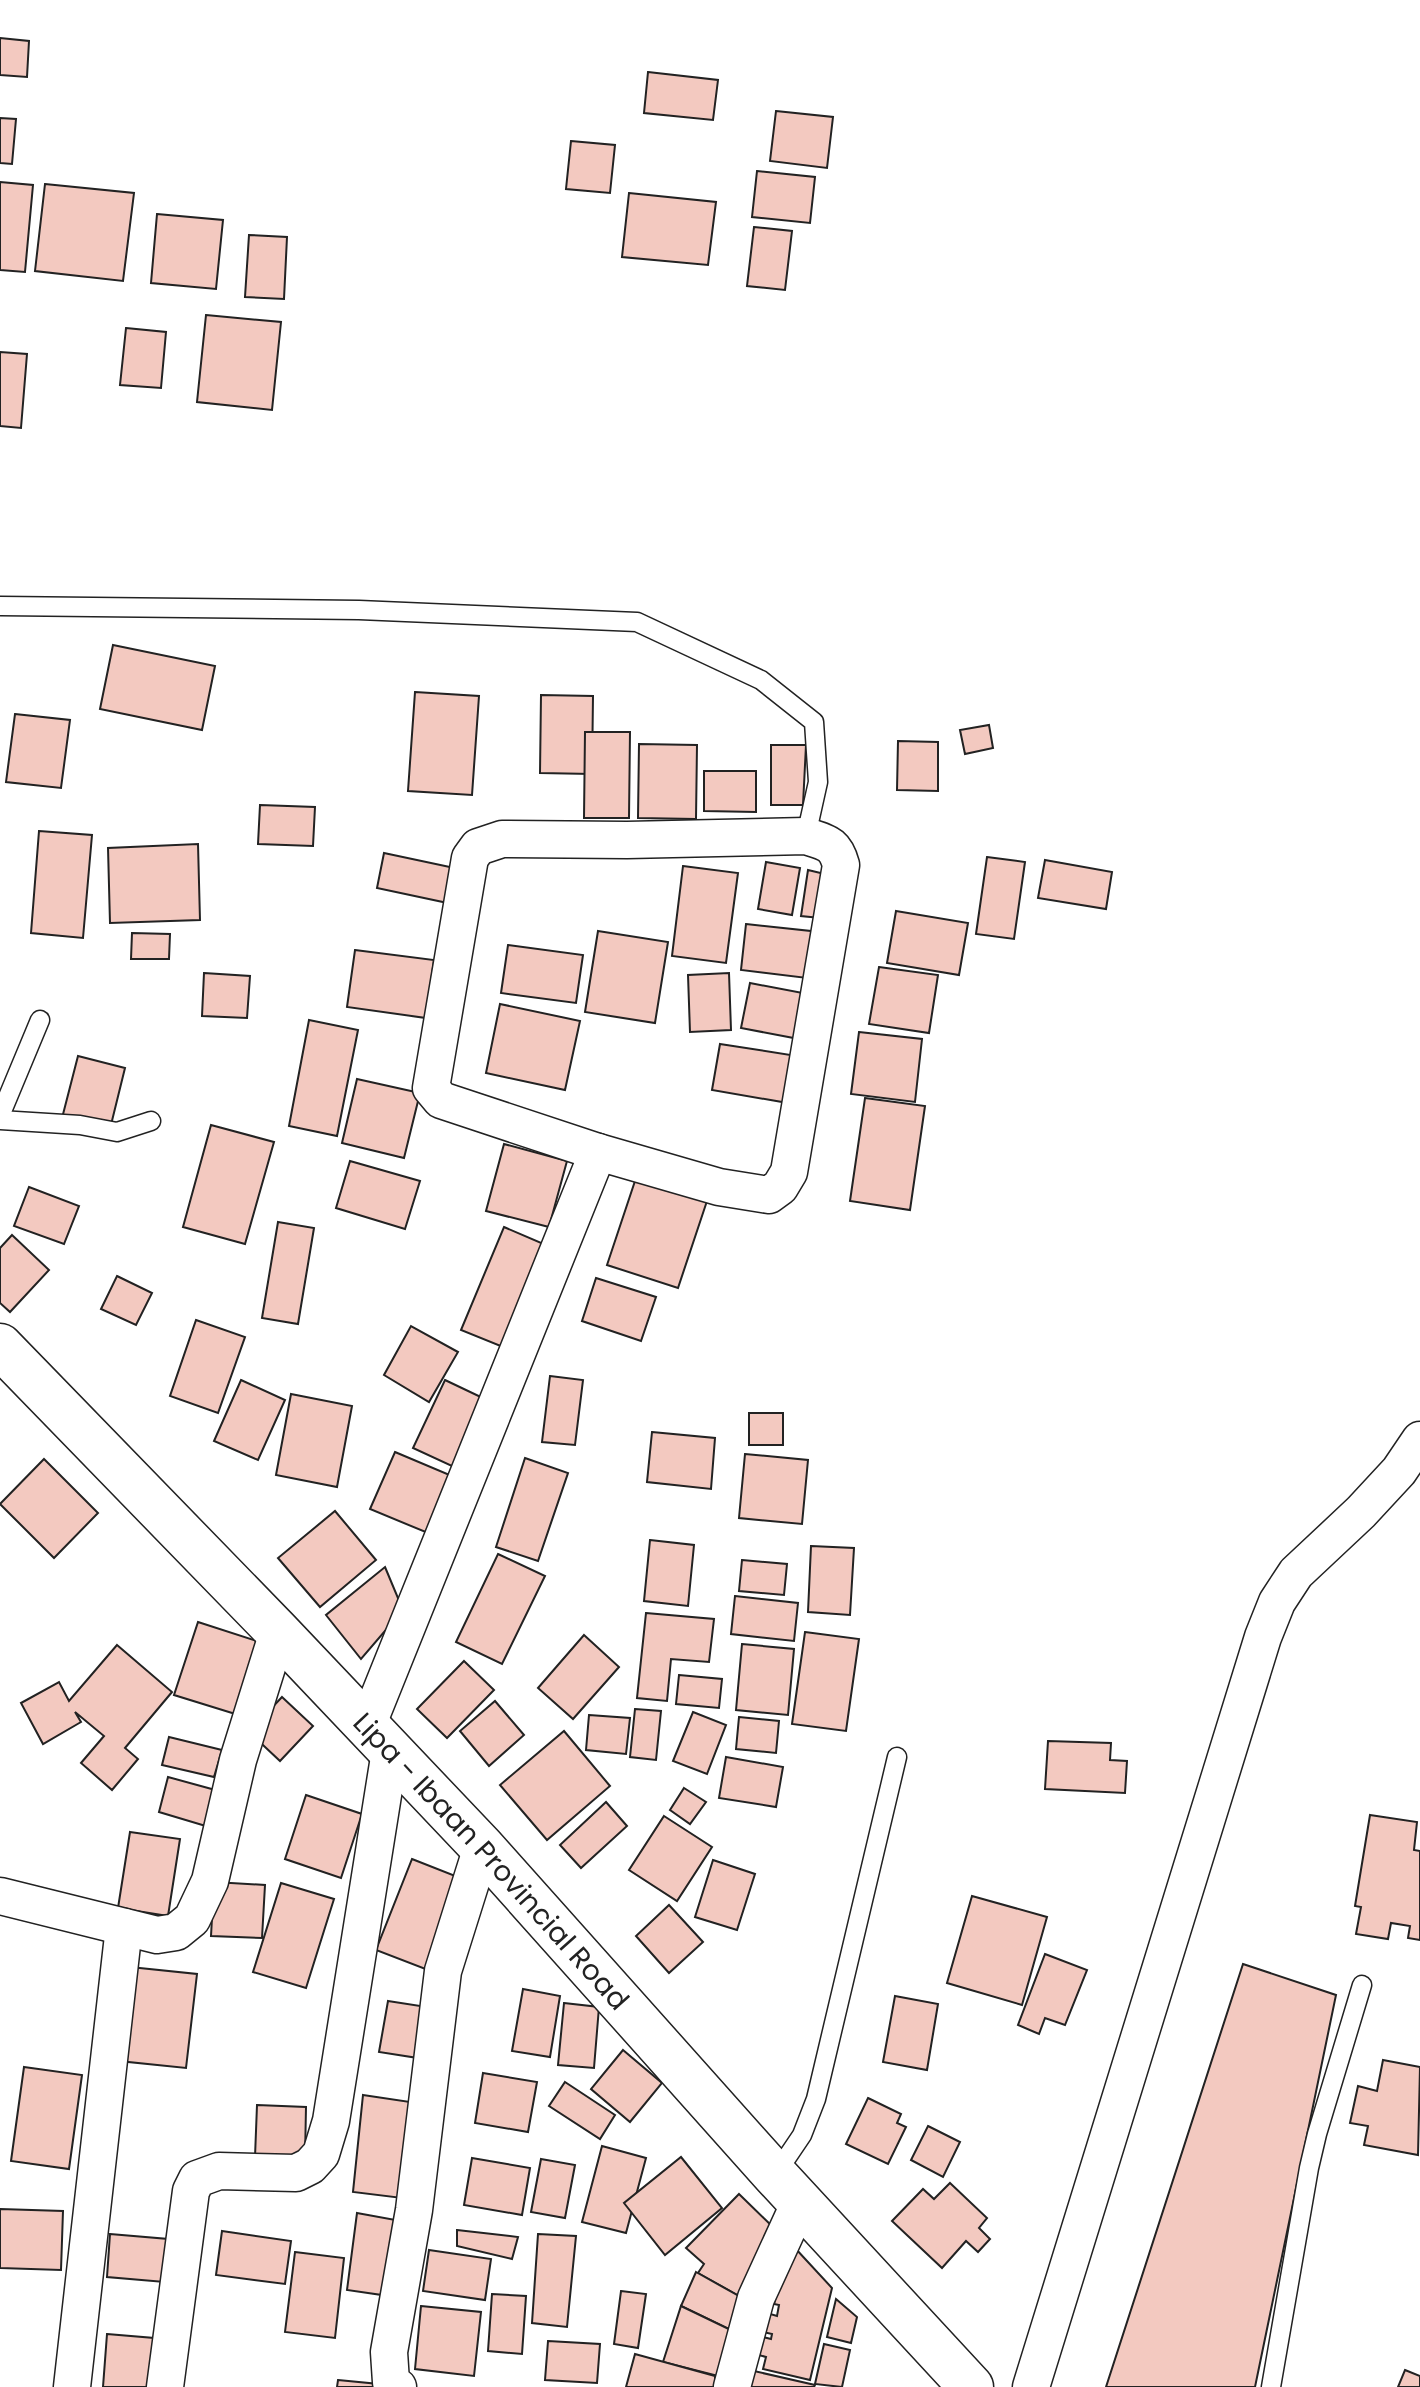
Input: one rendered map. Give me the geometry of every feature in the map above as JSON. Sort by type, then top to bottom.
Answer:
[{"type":"main road","name":"Lipa - Ibaan Provincial Road","points":[[0,1346],[482,1847],[787,2189],[971,2387]]},
{"type":"street","points":[[806,836],[826,842],[837,851],[841,865],[789,1172],[780,1187],[769,1195],[753,1194],[598,1152],[441,1100],[431,1088],[470,858],[478,847],[502,839],[806,836]]},
{"type":"street","points":[[165,2387],[191,2191],[197,2179],[219,2171],[296,2173],[310,2166],[321,2154],[331,2121],[379,1738],[598,1152]]},
{"type":"street","points":[[1031,2387],[1263,1637],[1277,1602],[1296,1573],[1361,1512],[1399,1471],[1420,1440]]},
{"type":"street","points":[[0,1896],[157,1935],[176,1932],[192,1919],[210,1881],[238,1760],[278,1632]]},
{"type":"street","points":[[398,2387],[391,2382],[389,2352],[414,2210],[443,1971],[482,1847]]},
{"type":"street","points":[[72,2387],[124,1927]]},
{"type":"street","points":[[732,2387],[787,2189]]},
{"type":"lane","points":[[0,606],[359,610],[637,622],[761,680],[814,722],[818,782],[806,836]]},
{"type":"lane","points":[[40,1020],[0,1118],[80,1125],[117,1132],[151,1121]]},
{"type":"lane","points":[[787,2189],[816,2099],[897,1757]]},
{"type":"lane","points":[[1271,2387],[1309,2168],[1362,1985]]},
{"type":"building","points":[[0,38],[29,41],[27,77],[0,75]]},
{"type":"building","points":[[648,72],[718,80],[713,120],[644,113]]},
{"type":"building","points":[[776,111],[833,117],[827,168],[770,161]]},
{"type":"building","points":[[0,118],[16,119],[12,164],[0,163]]},
{"type":"building","points":[[571,141],[615,145],[610,193],[566,189]]},
{"type":"building","points":[[757,171],[815,177],[810,223],[752,217]]},
{"type":"building","points":[[0,182],[33,185],[25,272],[0,270]]},
{"type":"building","points":[[45,184],[134,193],[123,281],[35,271]]},
{"type":"building","points":[[629,193],[716,202],[708,265],[622,257]]},
{"type":"building","points":[[157,214],[223,220],[216,289],[151,283]]},
{"type":"building","points":[[754,227],[792,231],[785,290],[747,286]]},
{"type":"building","points":[[249,235],[287,237],[284,299],[245,297]]},
{"type":"building","points":[[206,315],[281,322],[272,410],[197,402]]},
{"type":"building","points":[[126,328],[166,332],[161,388],[120,385]]},
{"type":"building","points":[[0,352],[27,354],[21,428],[0,426]]},
{"type":"building","points":[[113,645],[215,666],[202,730],[100,709]]},
{"type":"building","points":[[415,692],[479,696],[472,795],[408,791]]},
{"type":"building","points":[[541,695],[593,696],[592,774],[540,773]]},
{"type":"building","points":[[15,714],[70,720],[61,788],[6,782]]},
{"type":"building","points":[[989,725],[993,748],[965,754],[960,730]]},
{"type":"building","points":[[585,732],[630,732],[629,818],[584,818]]},
{"type":"building","points":[[898,741],[938,742],[938,791],[897,790]]},
{"type":"building","points":[[639,744],[697,745],[696,819],[638,818]]},
{"type":"building","points":[[771,745],[806,745],[803,805],[771,805]]},
{"type":"building","points":[[704,771],[756,771],[756,812],[704,811]]},
{"type":"building","points":[[260,805],[315,807],[313,846],[258,844]]},
{"type":"building","points":[[39,831],[92,835],[83,938],[31,933]]},
{"type":"building","points":[[198,844],[200,920],[110,923],[108,848]]},
{"type":"building","points":[[384,853],[464,870],[457,905],[377,888]]},
{"type":"building","points":[[987,857],[1025,862],[1014,939],[976,934]]},
{"type":"building","points":[[1045,860],[1112,872],[1106,909],[1038,898]]},
{"type":"building","points":[[766,862],[800,868],[792,915],[758,909]]},
{"type":"building","points":[[683,866],[738,873],[726,963],[672,956]]},
{"type":"building","points":[[808,870],[829,875],[820,918],[801,916]]},
{"type":"building","points":[[896,911],[968,923],[959,975],[887,963]]},
{"type":"building","points":[[746,924],[820,932],[815,979],[741,970]]},
{"type":"building","points":[[598,931],[668,942],[655,1023],[585,1012]]},
{"type":"building","points":[[132,933],[170,934],[169,959],[131,959]]},
{"type":"building","points":[[508,945],[583,955],[576,1003],[501,993]]},
{"type":"building","points":[[355,950],[434,960],[426,1018],[347,1007]]},
{"type":"building","points":[[879,967],[938,975],[929,1033],[869,1024]]},
{"type":"building","points":[[204,973],[250,976],[247,1018],[202,1016]]},
{"type":"building","points":[[729,973],[731,1030],[690,1032],[688,975]]},
{"type":"building","points":[[750,983],[808,994],[799,1039],[741,1028]]},
{"type":"building","points":[[500,1004],[580,1021],[565,1090],[486,1073]]},
{"type":"building","points":[[309,1020],[358,1030],[337,1136],[289,1126]]},
{"type":"building","points":[[859,1032],[922,1039],[915,1102],[851,1094]]},
{"type":"building","points":[[720,1044],[797,1056],[788,1103],[712,1090]]},
{"type":"building","points":[[78,1056],[125,1068],[108,1137],[60,1126]]},
{"type":"building","points":[[357,1079],[420,1093],[404,1158],[342,1143]]},
{"type":"building","points":[[865,1098],[925,1106],[910,1210],[850,1201]]},
{"type":"building","points":[[211,1125],[274,1142],[245,1244],[183,1227]]},
{"type":"building","points":[[504,1144],[567,1161],[549,1227],[486,1211]]},
{"type":"building","points":[[350,1161],[420,1181],[405,1229],[336,1208]]},
{"type":"building","points":[[637,1175],[708,1198],[678,1288],[607,1265]]},
{"type":"building","points":[[29,1187],[79,1206],[64,1244],[14,1226]]},
{"type":"building","points":[[278,1222],[314,1228],[298,1324],[262,1318]]},
{"type":"building","points":[[504,1227],[546,1245],[503,1347],[461,1330]]},
{"type":"building","points":[[12,1235],[49,1270],[10,1312],[0,1303],[0,1248]]},
{"type":"building","points":[[117,1276],[152,1293],[136,1325],[101,1309]]},
{"type":"building","points":[[596,1278],[656,1297],[641,1341],[582,1321]]},
{"type":"building","points":[[196,1320],[245,1337],[218,1413],[170,1396]]},
{"type":"building","points":[[411,1326],[458,1352],[429,1402],[384,1375]]},
{"type":"building","points":[[550,1376],[583,1380],[575,1445],[542,1442]]},
{"type":"building","points":[[241,1380],[285,1400],[258,1460],[214,1441]]},
{"type":"building","points":[[445,1380],[485,1399],[454,1467],[413,1448]]},
{"type":"building","points":[[291,1394],[352,1406],[337,1487],[276,1475]]},
{"type":"building","points":[[749,1413],[783,1413],[783,1445],[749,1445]]},
{"type":"building","points":[[652,1432],[715,1438],[711,1489],[647,1482]]},
{"type":"building","points":[[395,1452],[452,1476],[428,1533],[370,1509]]},
{"type":"building","points":[[745,1454],[808,1460],[802,1524],[739,1518]]},
{"type":"building","points":[[525,1458],[568,1473],[538,1561],[496,1547]]},
{"type":"building","points":[[44,1459],[98,1513],[54,1558],[0,1504]]},
{"type":"building","points":[[335,1511],[376,1560],[320,1607],[278,1558]]},
{"type":"building","points":[[650,1540],[694,1545],[688,1606],[644,1601]]},
{"type":"building","points":[[811,1546],[854,1548],[850,1615],[808,1612]]},
{"type":"building","points":[[498,1554],[545,1576],[502,1664],[456,1642]]},
{"type":"building","points":[[742,1560],[787,1564],[784,1595],[739,1591]]},
{"type":"building","points":[[385,1567],[403,1610],[361,1659],[326,1615]]},
{"type":"building","points":[[735,1596],[798,1603],[794,1641],[731,1634]]},
{"type":"building","points":[[646,1613],[714,1619],[709,1662],[671,1659],[667,1701],[637,1698]]},
{"type":"building","points":[[198,1622],[269,1645],[245,1717],[174,1695]]},
{"type":"building","points":[[805,1632],[859,1639],[846,1731],[792,1724]]},
{"type":"building","points":[[584,1635],[619,1667],[573,1719],[538,1688]]},
{"type":"building","points":[[742,1644],[794,1649],[788,1715],[736,1710]]},
{"type":"building","points":[[117,1645],[172,1692],[125,1748],[138,1759],[112,1790],[81,1763],[104,1736],[75,1712],[81,1722],[43,1744],[21,1703],[59,1682],[69,1701]]},
{"type":"building","points":[[464,1661],[494,1690],[447,1738],[417,1709]]},
{"type":"building","points":[[679,1675],[722,1679],[719,1708],[676,1704]]},
{"type":"building","points":[[282,1697],[313,1726],[280,1761],[249,1732]]},
{"type":"building","points":[[495,1701],[524,1735],[489,1766],[460,1731]]},
{"type":"building","points":[[635,1709],[661,1711],[656,1760],[630,1757]]},
{"type":"building","points":[[693,1712],[726,1725],[707,1774],[673,1761]]},
{"type":"building","points":[[589,1715],[630,1718],[626,1754],[586,1750]]},
{"type":"building","points":[[739,1717],[779,1721],[776,1753],[736,1749]]},
{"type":"building","points":[[564,1731],[610,1786],[547,1840],[500,1785]]},
{"type":"building","points":[[169,1737],[222,1750],[214,1777],[162,1765]]},
{"type":"building","points":[[1048,1741],[1111,1743],[1110,1760],[1127,1761],[1125,1793],[1045,1789]]},
{"type":"building","points":[[726,1757],[783,1767],[776,1807],[719,1798]]},
{"type":"building","points":[[168,1777],[219,1791],[209,1827],[159,1812]]},
{"type":"building","points":[[684,1788],[706,1802],[690,1824],[670,1810]]},
{"type":"building","points":[[306,1795],[362,1814],[341,1878],[285,1859]]},
{"type":"building","points":[[606,1802],[627,1826],[581,1868],[560,1845]]},
{"type":"building","points":[[1370,1815],[1417,1822],[1414,1850],[1420,1851],[1420,1940],[1408,1938],[1410,1926],[1391,1923],[1388,1939],[1356,1934],[1361,1907],[1355,1906]]},
{"type":"building","points":[[664,1816],[712,1847],[677,1901],[629,1870]]},
{"type":"building","points":[[130,1832],[180,1839],[168,1916],[118,1908]]},
{"type":"building","points":[[412,1859],[463,1879],[428,1970],[376,1950]]},
{"type":"building","points":[[713,1860],[755,1874],[737,1930],[695,1917]]},
{"type":"building","points":[[214,1882],[265,1885],[262,1938],[211,1936]]},
{"type":"building","points":[[281,1883],[334,1899],[306,1988],[253,1972]]},
{"type":"building","points":[[972,1896],[1047,1917],[1022,2005],[947,1983]]},
{"type":"building","points":[[669,1905],[703,1942],[669,1973],[636,1936]]},
{"type":"building","points":[[1045,1954],[1087,1970],[1065,2025],[1045,2018],[1039,2034],[1018,2025]]},
{"type":"building","points":[[1243,1964],[1336,1995],[1255,2387],[1106,2387]]},
{"type":"building","points":[[130,1967],[197,1974],[186,2068],[119,2061]]},
{"type":"building","points":[[523,1989],[560,1996],[550,2057],[512,2051]]},
{"type":"building","points":[[895,1996],[938,2004],[927,2070],[883,2062]]},
{"type":"building","points":[[388,2001],[427,2007],[418,2058],[379,2052]]},
{"type":"building","points":[[564,2003],[599,2007],[594,2068],[558,2065]]},
{"type":"building","points":[[623,2050],[662,2083],[630,2122],[591,2089]]},
{"type":"building","points":[[1383,2060],[1420,2067],[1418,2155],[1364,2145],[1368,2126],[1350,2123],[1358,2086],[1377,2091]]},
{"type":"building","points":[[24,2067],[82,2075],[69,2169],[11,2161]]},
{"type":"building","points":[[483,2073],[537,2082],[528,2132],[475,2123]]},
{"type":"building","points":[[565,2082],[615,2115],[600,2139],[549,2106]]},
{"type":"building","points":[[363,2095],[417,2103],[410,2199],[353,2192]]},
{"type":"building","points":[[868,2098],[901,2114],[897,2123],[906,2127],[888,2164],[846,2144]]},
{"type":"building","points":[[257,2105],[306,2107],[305,2158],[255,2157]]},
{"type":"building","points":[[928,2126],[960,2142],[943,2177],[911,2160]]},
{"type":"building","points":[[602,2146],[646,2158],[626,2233],[582,2222]]},
{"type":"building","points":[[681,2157],[722,2208],[665,2255],[624,2203]]},
{"type":"building","points":[[472,2158],[530,2168],[522,2215],[464,2205]]},
{"type":"building","points":[[541,2159],[575,2165],[565,2218],[531,2212]]},
{"type":"building","points":[[950,2183],[987,2218],[979,2228],[990,2239],[978,2252],[966,2241],[942,2268],[892,2221],[923,2189],[934,2199]]},
{"type":"building","points":[[739,2194],[776,2230],[739,2296],[698,2273],[704,2264],[686,2248]]},
{"type":"building","points":[[0,2209],[63,2211],[61,2270],[0,2268]]},
{"type":"building","points":[[357,2213],[401,2221],[389,2296],[347,2290]]},
{"type":"building","points":[[457,2230],[518,2237],[512,2259],[457,2246]]},
{"type":"building","points":[[222,2231],[291,2241],[285,2284],[216,2275]]},
{"type":"building","points":[[110,2234],[180,2240],[176,2283],[107,2277]]},
{"type":"building","points":[[538,2234],[576,2236],[567,2327],[532,2323]]},
{"type":"building","points":[[795,2248],[832,2288],[810,2380],[763,2369],[766,2357],[759,2355],[763,2337],[771,2339],[772,2334],[763,2332],[767,2313],[777,2316],[779,2305],[774,2304],[778,2288]]},
{"type":"building","points":[[429,2250],[491,2259],[485,2300],[423,2291]]},
{"type":"building","points":[[295,2252],[344,2258],[335,2338],[285,2332]]},
{"type":"building","points":[[696,2272],[746,2300],[735,2332],[681,2306]]},
{"type":"building","points":[[621,2291],[646,2294],[638,2348],[614,2344]]},
{"type":"building","points":[[492,2294],[526,2296],[522,2354],[488,2351]]},
{"type":"building","points":[[836,2299],[857,2317],[851,2343],[827,2337]]},
{"type":"building","points":[[421,2306],[481,2312],[474,2376],[415,2369]]},
{"type":"building","points":[[681,2306],[735,2332],[722,2377],[663,2362]]},
{"type":"building","points":[[107,2334],[166,2339],[162,2387],[103,2387]]},
{"type":"building","points":[[548,2341],[600,2344],[597,2383],[545,2380]]},
{"type":"building","points":[[824,2344],[850,2350],[842,2387],[815,2384]]},
{"type":"building","points":[[635,2354],[715,2376],[715,2382],[726,2384],[725,2387],[626,2387]]},
{"type":"building","points":[[745,2369],[815,2385],[741,2387]]},
{"type":"building","points":[[1405,2370],[1420,2376],[1420,2387],[1398,2387]]},
{"type":"building","points":[[338,2380],[389,2385],[389,2387],[337,2387]]}]
